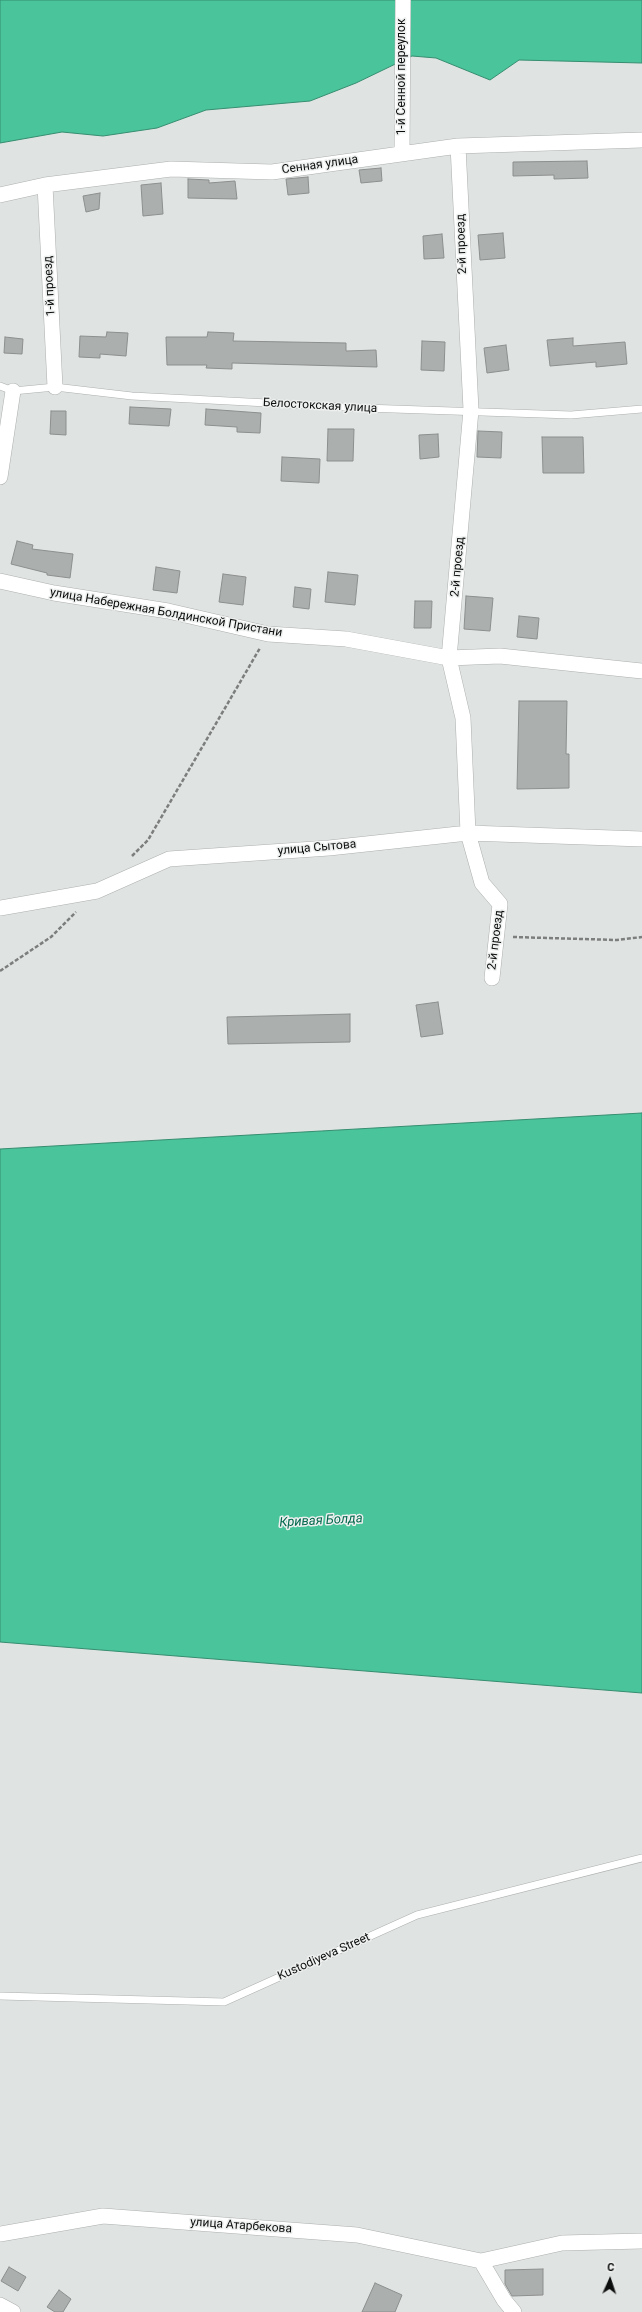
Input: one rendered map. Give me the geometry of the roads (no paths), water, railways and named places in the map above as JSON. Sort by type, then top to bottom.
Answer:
[{"type":"street","name":"1-й Сенной переулок","points":[[402,0],[402,154]]},
{"type":"street","name":"Сенная улица","points":[[0,195],[45,185],[171,169],[272,172],[458,146],[642,140]]},
{"type":"street","name":"2-й проезд","points":[[458,146],[471,410],[449,658],[462,718],[468,832],[482,883],[500,904],[492,978]]},
{"type":"street","name":"1-й проезд","points":[[45,185],[55,387]]},
{"type":"street","points":[[0,477],[6,388]]},
{"type":"street","name":"улица Набережная Болдинской Пристани","points":[[0,581],[54,593],[168,611],[268,634],[346,639],[449,658],[500,656],[642,671]]},
{"type":"street","name":"улица Сытова","points":[[0,908],[97,891],[169,859],[329,848],[468,832],[642,839]]},
{"type":"street","name":"улица Атарбекова","points":[[0,2234],[103,2216],[356,2235],[480,2261]]},
{"type":"street","points":[[514,2312],[504,2300],[480,2261],[562,2243],[642,2241]]},
{"type":"street","points":[[0,2305],[14,2312]]},
{"type":"lane","name":"Белостокская улица","points":[[6,388],[55,387],[132,396],[364,408],[471,410],[571,415],[642,409]]},
{"type":"lane","name":"Kustodiyeva Street","points":[[0,1996],[224,2002],[417,1915],[642,1858]]},
{"type":"water","points":[[0,0],[642,0],[642,63],[519,60],[490,80],[436,58],[412,56],[356,83],[310,101],[206,110],[157,128],[103,136],[62,132],[0,143]]},
{"type":"water","name":"Кривая Болда","points":[[642,1113],[642,1693],[0,1642],[0,1149]]}]
